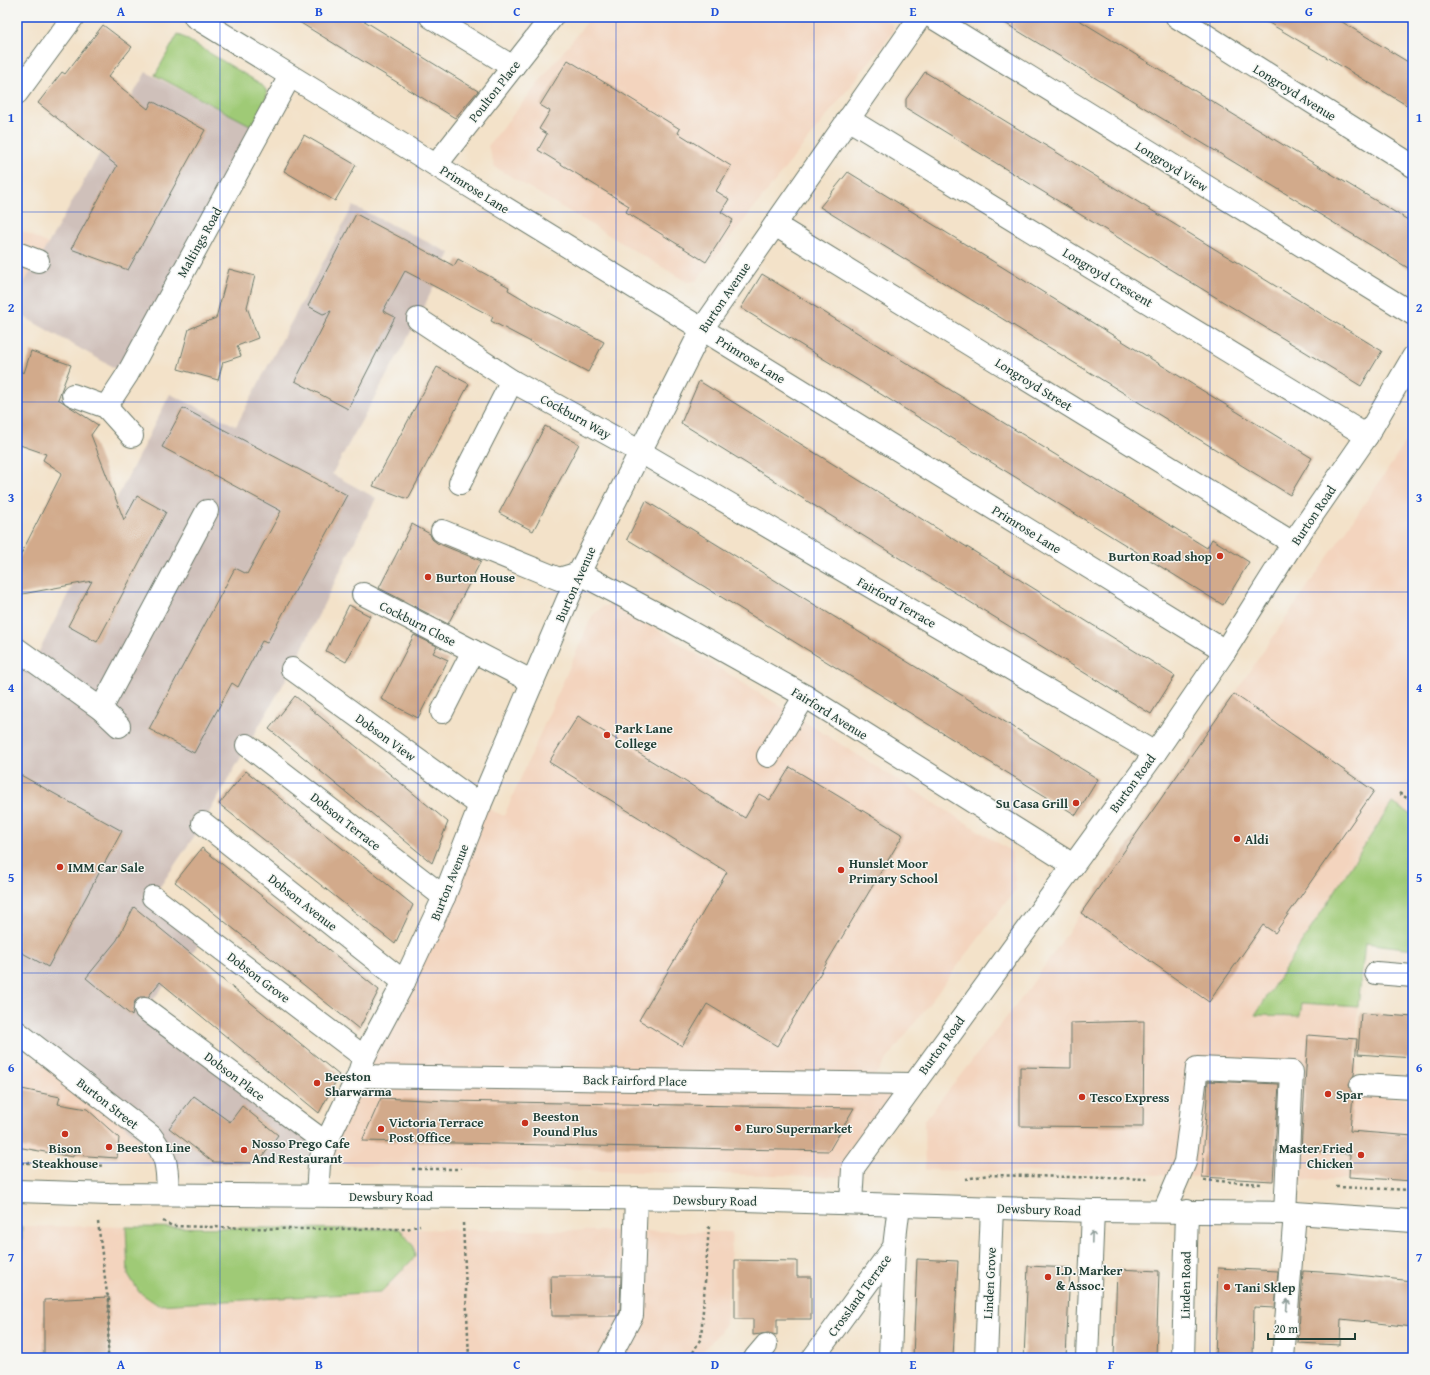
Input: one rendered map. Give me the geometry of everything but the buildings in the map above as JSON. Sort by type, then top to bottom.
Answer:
[{"type":"street","points":[[17,93],[73,17]]},
{"type":"street","name":"Primrose Lane","points":[[195,17],[1225,651]]},
{"type":"street","points":[[431,17],[513,67]]},
{"type":"street","name":"Poulton Place","points":[[436,165],[552,17]]},
{"type":"street","name":"Burton Avenue","points":[[317,1195],[319,1164],[326,1143],[361,1066],[404,982],[444,897],[480,805],[579,573],[639,451],[702,329],[920,17]]},
{"type":"street","name":"Longroyd View","points":[[932,17],[1413,314]]},
{"type":"street","name":"Longroyd Avenue","points":[[1177,17],[1413,166]]},
{"type":"street","name":"Maltings Road","points":[[106,407],[127,375],[290,76]]},
{"type":"street","name":"Longroyd Crescent","points":[[848,119],[1367,436]]},
{"type":"street","name":"Longroyd Street","points":[[774,225],[1293,543]]},
{"type":"street","points":[[17,253],[38,261]]},
{"type":"street","name":"Cockburn Way","points":[[418,320],[512,381],[639,451]]},
{"type":"street","name":"Burton Road","points":[[851,1203],[852,1168],[1155,753],[1225,651],[1293,543],[1367,436],[1413,357]]},
{"type":"street","points":[[460,482],[512,381]]},
{"type":"street","points":[[73,395],[106,407],[132,436]]},
{"type":"street","name":"Fairford Terrace","points":[[639,451],[1155,753]]},
{"type":"street","points":[[101,709],[207,511]]},
{"type":"street","points":[[442,530],[559,579],[579,573]]},
{"type":"street","name":"Fairford Avenue","points":[[579,573],[667,619],[805,696],[1073,865]]},
{"type":"street","name":"Cockburn Close","points":[[363,594],[533,682]]},
{"type":"street","points":[[17,649],[101,709],[119,726]]},
{"type":"street","points":[[442,712],[473,651]]},
{"type":"street","name":"Dobson View","points":[[292,669],[480,805]]},
{"type":"street","points":[[768,756],[805,696]]},
{"type":"street","name":"Dobson Terrace","points":[[247,745],[444,897]]},
{"type":"street","name":"Dobson Avenue","points":[[203,822],[404,982]]},
{"type":"street","name":"Dobson Grove","points":[[153,898],[361,1066]]},
{"type":"street","points":[[1376,973],[1413,976]]},
{"type":"street","name":"Dobson Place","points":[[145,1009],[326,1143]]},
{"type":"street","name":"Burton Street","points":[[17,1032],[151,1136],[160,1148],[167,1163],[168,1194]]},
{"type":"street","name":"Back Fairford Place","points":[[361,1066],[912,1084]]},
{"type":"street","points":[[1164,1211],[1185,1162],[1197,1068],[1292,1072],[1290,1213],[1283,1358]]},
{"type":"street","points":[[1360,1085],[1413,1088]]},
{"type":"street","name":"Dewsbury Road","points":[[17,1191],[168,1194],[711,1199],[1092,1211],[1290,1213],[1413,1221]]},
{"type":"street","points":[[609,1358],[632,1315],[636,1198]]},
{"type":"street","name":"Crossland Terrace","points":[[813,1358],[894,1247],[899,1205]]},
{"type":"street","name":"Linden Grove","points":[[986,1358],[992,1208]]},
{"type":"street","points":[[1087,1358],[1092,1211]]},
{"type":"street","name":"Linden Road","points":[[1183,1358],[1187,1211]]},
{"type":"street","points":[[890,1358],[894,1247]]},
{"type":"path","points":[[1399,793],[1413,802]]},
{"type":"path","points":[[17,1163],[74,1163],[101,1165]]},
{"type":"path","points":[[462,1197],[469,1358]]},
{"type":"path","points":[[690,1358],[701,1338],[711,1199]]},
{"type":"path","points":[[98,1222],[107,1294],[109,1297],[108,1358]]},
{"type":"path","points":[[172,1226],[290,1229],[407,1228]]},
{"type":"shaded area","points":[[591,17],[880,17],[893,25],[893,32],[696,281],[687,282],[495,167],[488,146]]},
{"type":"shaded area","points":[[146,72],[254,127],[127,375],[17,313],[17,294],[48,244]]},
{"type":"shaded area","points":[[353,206],[450,253],[418,319],[332,474],[376,498],[292,669],[203,823],[153,897],[205,937],[145,1009],[326,1143],[319,1164],[167,1163],[17,1032],[17,649],[34,661],[170,394],[236,426]]},
{"type":"shaded area","points":[[17,228],[48,244],[17,294]]},
{"type":"shaded area","points":[[1413,428],[1413,815],[1392,803],[1255,1015],[1300,1016],[1302,1003],[1358,1007],[1356,1095],[1413,1099],[1413,1182],[1350,1179],[1273,1181],[1141,1174],[925,1170],[924,1121],[1025,994],[1234,694],[1393,462]]},
{"type":"shaded area","name":"Hunslet Moor Primary School","points":[[613,604],[660,631],[1011,851],[1016,889],[869,1083],[912,1084],[851,1177],[319,1164],[480,805],[504,816],[592,616],[602,607]]},
{"type":"shaded area","points":[[17,1032],[167,1163],[86,1156],[17,1155]]},
{"type":"shaded area","points":[[22,1226],[732,1232],[726,1324],[698,1358],[17,1358],[17,1261],[22,1261]]},
{"type":"green space","points":[[178,34],[261,84],[266,90],[267,96],[254,127],[155,75]]},
{"type":"green space","points":[[1392,803],[1413,815],[1413,949],[1365,943],[1358,1007],[1302,1003],[1300,1016],[1255,1015]]},
{"type":"green space","points":[[17,1226],[22,1226],[22,1262],[17,1261]]},
{"type":"green space","points":[[126,1227],[400,1229],[414,1247],[415,1257],[381,1292],[158,1305],[139,1292],[128,1274]]},
{"type":"place","name":"Burton Road shop","points":[[1220,556]]},
{"type":"place","name":"Burton House","points":[[428,577]]},
{"type":"place","name":"Park Lane College","points":[[607,735]]},
{"type":"place","name":"Su Casa Grill","points":[[1076,803]]},
{"type":"place","name":"Aldi","points":[[1237,839]]},
{"type":"place","name":"IMM Car Sale","points":[[60,867]]},
{"type":"place","name":"Hunslet Moor Primary School","points":[[841,870]]},
{"type":"place","name":"Beeston Sharwarma","points":[[317,1083]]},
{"type":"place","name":"Spar","points":[[1328,1094]]},
{"type":"place","name":"Tesco Express","points":[[1082,1097]]},
{"type":"place","name":"Beeston Pound Plus","points":[[525,1123]]},
{"type":"place","name":"Euro Supermarket","points":[[738,1128]]},
{"type":"place","name":"Victoria Terrace Post Office","points":[[381,1129]]},
{"type":"place","name":"Bison Steakhouse","points":[[65,1134]]},
{"type":"place","name":"Beeston Line","points":[[109,1147]]},
{"type":"place","name":"Nosso Prego Cafe And Restaurant","points":[[244,1150]]},
{"type":"place","name":"Master Fried Chicken","points":[[1361,1155]]},
{"type":"place","name":"I.D. Marker & Assoc.","points":[[1048,1277]]},
{"type":"place","name":"Tani Sklep","points":[[1227,1287]]}]
